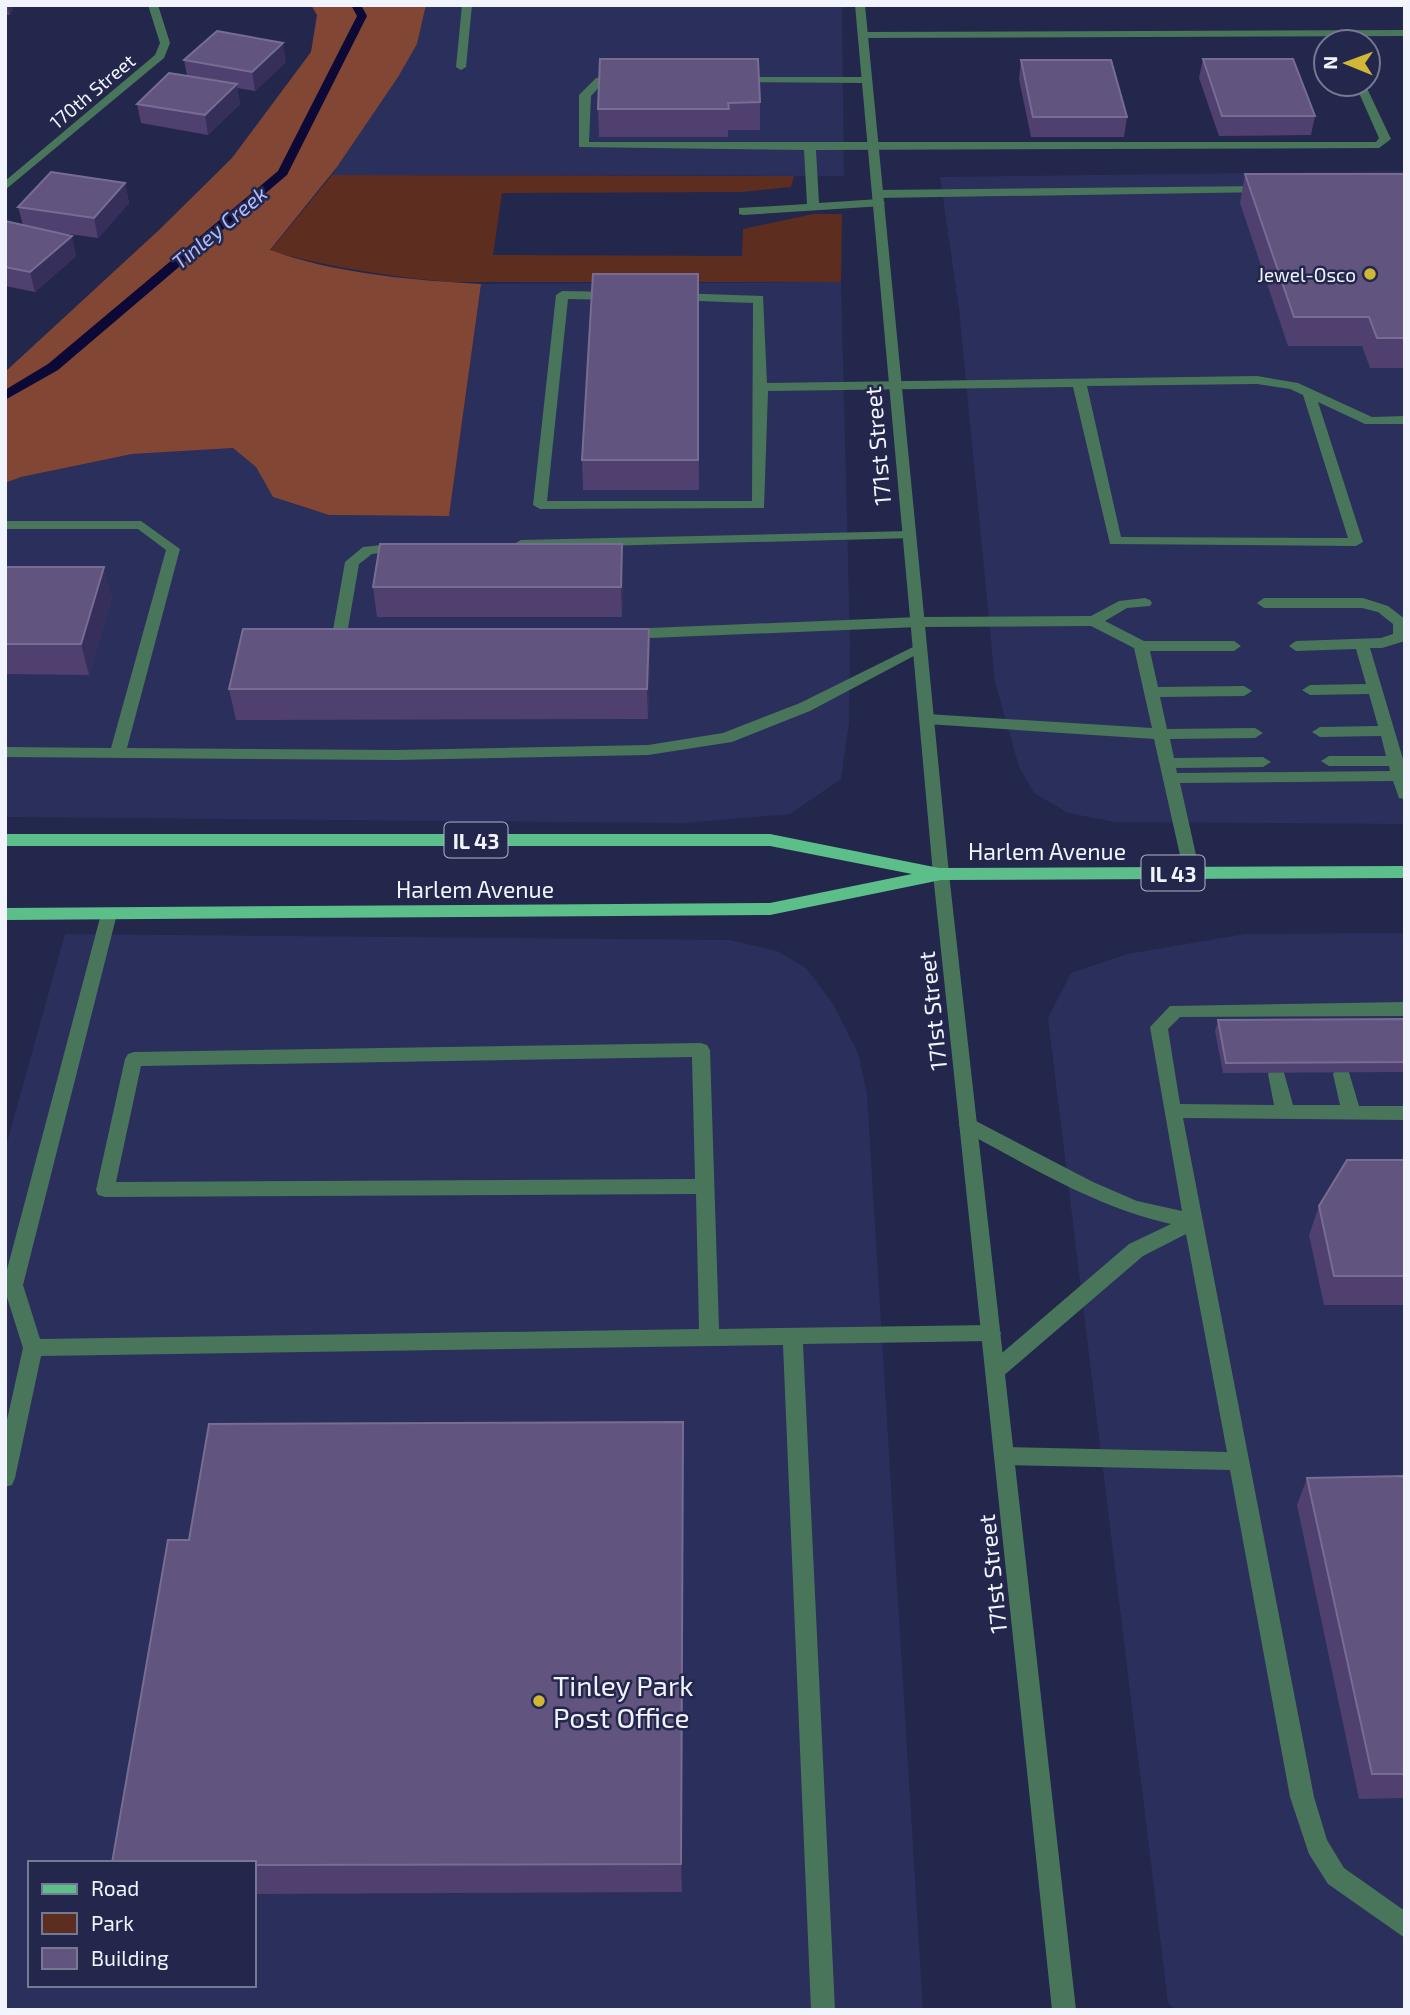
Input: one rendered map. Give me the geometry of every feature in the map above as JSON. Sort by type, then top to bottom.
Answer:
[{"type":"main road","name":"Harlem Avenue","points":[[5,840],[770,839],[942,874]]},
{"type":"main road","name":"Harlem Avenue","points":[[5,914],[770,909],[942,874],[1405,872]]},
{"type":"street","name":"170th Street","points":[[5,187],[160,56],[165,43],[153,5]]},
{"type":"street","points":[[461,67],[467,5]]},
{"type":"street","name":"171st Street","points":[[860,5],[942,874],[1064,2010]]},
{"type":"street","points":[[1382,35],[1405,33]]},
{"type":"street","points":[[863,35],[1312,38]]},
{"type":"street","points":[[640,80],[600,80],[585,95],[583,145],[1379,145],[1385,139],[1366,98]]},
{"type":"street","points":[[720,80],[867,80]]},
{"type":"street","points":[[810,146],[813,207]]},
{"type":"street","points":[[743,211],[813,207],[878,199],[1280,190]]},
{"type":"street","points":[[628,296],[562,295],[540,505],[759,505],[759,299],[667,297]]},
{"type":"street","points":[[761,387],[1257,380],[1293,386],[1370,421],[1405,420]]},
{"type":"street","points":[[1079,382],[1115,541],[1356,542],[1309,394]]},
{"type":"street","points":[[5,525],[141,525],[173,549],[118,752]]},
{"type":"street","points":[[510,545],[910,535]]},
{"type":"street","points":[[380,640],[354,640],[340,630],[352,562],[368,550],[414,547]]},
{"type":"street","points":[[1094,621],[1124,604],[1145,603]]},
{"type":"street","points":[[1264,603],[1363,603],[1383,609],[1400,622],[1400,637],[1382,643],[1296,646]]},
{"type":"street","points":[[614,634],[918,622],[1094,621],[1142,646],[1234,646]]},
{"type":"street","points":[[1362,645],[1405,794]]},
{"type":"street","points":[[1142,646],[1192,873]]},
{"type":"street","points":[[5,752],[396,755],[648,750],[726,738],[805,708],[920,649]]},
{"type":"street","points":[[1310,690],[1374,690]]},
{"type":"street","points":[[1152,692],[1244,691]]},
{"type":"street","points":[[927,719],[1160,734],[1255,733]]},
{"type":"street","points":[[1320,732],[1387,731]]},
{"type":"street","points":[[1329,761],[1397,768]]},
{"type":"street","points":[[1168,770],[1263,762]]},
{"type":"street","points":[[1168,770],[1397,768]]},
{"type":"street","points":[[5,1478],[33,1348],[13,1285],[108,914]]},
{"type":"street","points":[[1263,1009],[1268,1028]]},
{"type":"street","points":[[1325,1009],[1330,1028]]},
{"type":"street","points":[[1400,1029],[1400,1009],[1176,1010],[1159,1027],[1172,1111],[1302,1797],[1317,1846],[1336,1876],[1405,1926]]},
{"type":"street","points":[[705,1186],[106,1190],[134,1059],[701,1050],[705,1186],[709,1337]]},
{"type":"street","points":[[1277,1074],[1285,1112]]},
{"type":"street","points":[[1342,1074],[1351,1112]]},
{"type":"street","points":[[1172,1111],[1405,1113]]},
{"type":"street","points":[[968,1125],[1122,1203],[1194,1221]]},
{"type":"street","points":[[995,1371],[1136,1250],[1194,1221]]},
{"type":"street","points":[[33,1348],[991,1333]]},
{"type":"street","points":[[793,1335],[823,2010]]},
{"type":"street","points":[[1004,1456],[1239,1461]]},
{"type":"shaded area","points":[[311,5],[426,5],[417,44],[398,77],[337,167],[270,250],[348,270],[401,278],[481,284],[449,516],[329,515],[273,497],[256,467],[233,448],[132,454],[21,477],[5,483],[5,372],[159,230],[232,158],[311,52],[317,15]]},
{"type":"shaded area","points":[[426,5],[842,5],[844,176],[332,175],[417,44]]},
{"type":"shaded area","points":[[1405,171],[1405,824],[1115,822],[1068,813],[1034,793],[1019,767],[995,682],[959,309],[940,177]]},
{"type":"shaded area","points":[[841,282],[850,639],[849,723],[841,779],[790,814],[685,823],[5,817],[5,483],[21,477],[132,454],[233,448],[256,467],[273,497],[299,506],[329,515],[449,516],[481,284]]},
{"type":"shaded area","points":[[1405,933],[1405,2010],[1176,2010],[1168,2003],[1048,1018],[1071,973],[1127,954],[1245,934]]},
{"type":"shaded area","points":[[65,934],[729,940],[777,951],[806,968],[833,1004],[858,1053],[867,1094],[923,2010],[5,2010],[5,1150]]},
{"type":"green space","points":[[332,175],[794,176],[791,187],[742,192],[502,193],[493,255],[742,256],[743,229],[813,214],[842,214],[841,282],[451,282],[360,271],[270,251]]},
{"type":"building","points":[[217,31],[283,43],[252,72],[184,60]]},
{"type":"building","points":[[600,59],[758,59],[760,102],[728,103],[729,109],[598,109]]},
{"type":"building","points":[[1203,59],[1293,59],[1315,116],[1222,116]]},
{"type":"building","points":[[1021,60],[1111,60],[1127,117],[1033,117]]},
{"type":"building","points":[[169,73],[237,84],[205,115],[137,104]]},
{"type":"building","points":[[51,172],[125,183],[94,218],[18,207]]},
{"type":"building","points":[[1245,174],[1405,174],[1405,338],[1377,338],[1369,317],[1294,317]]},
{"type":"building","points":[[5,221],[72,236],[30,272],[5,267]]},
{"type":"building","points":[[593,274],[698,274],[698,460],[582,460]]},
{"type":"building","points":[[380,544],[622,544],[621,587],[373,587]]},
{"type":"building","points":[[5,567],[104,567],[81,644],[5,644]]},
{"type":"building","points":[[243,629],[649,629],[647,689],[229,689]]},
{"type":"building","points":[[1405,1019],[1405,1062],[1226,1063],[1218,1020]]},
{"type":"building","points":[[1347,1160],[1405,1160],[1405,1276],[1334,1276],[1319,1206]]},
{"type":"building","points":[[683,1422],[681,1864],[256,1865],[256,1861],[112,1861],[168,1540],[189,1540],[209,1424]]},
{"type":"building","points":[[1405,1476],[1405,1774],[1372,1774],[1307,1478]]},
{"type":"waterway","name":"Tinley Creek","points":[[5,396],[53,367],[283,173],[362,16],[356,5]]},
{"type":"place","name":"Jewel-Osco","points":[[1370,274]]},
{"type":"place","name":"Tinley Park Post Office","points":[[539,1701]]}]
